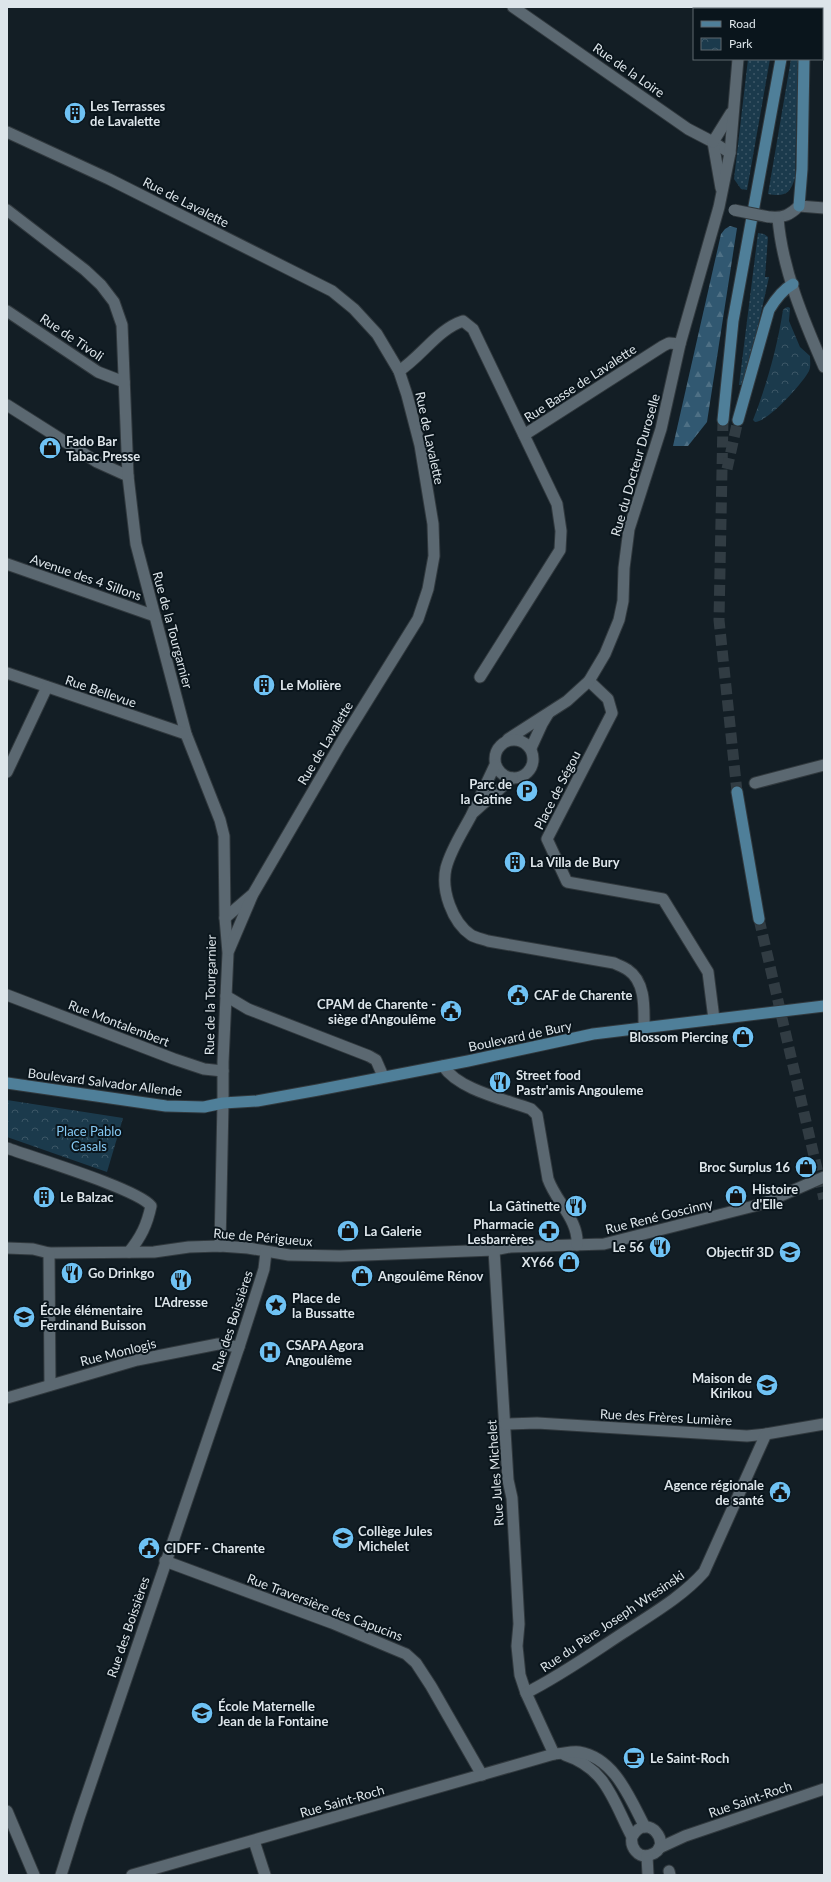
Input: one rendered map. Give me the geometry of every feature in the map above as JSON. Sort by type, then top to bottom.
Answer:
[{"type":"main road","points":[[723,420],[733,321],[781,60]]},
{"type":"main road","points":[[799,206],[802,169],[804,60]]},
{"type":"main road","points":[[738,420],[769,310],[774,301],[786,288],[793,284]]},
{"type":"main road","points":[[736,792],[759,919]]},
{"type":"main road","name":"Boulevard de Bury","points":[[223,1103],[257,1101],[383,1076],[443,1066],[593,1034],[824,1006]]},
{"type":"main road","name":"Boulevard Salvador Allende","points":[[7,1083],[166,1106],[204,1107],[223,1103]]},
{"type":"street","name":"Rue de la Loire","points":[[513,7],[688,129],[730,153]]},
{"type":"street","points":[[680,344],[722,195],[730,153],[732,111],[738,60]]},
{"type":"street","points":[[722,195],[713,142],[732,111]]},
{"type":"street","name":"Rue de Lavalette","points":[[7,132],[109,179],[332,291],[354,308],[377,334],[399,371],[408,395],[420,445],[432,524],[434,556],[428,589],[418,619],[341,743],[253,894],[225,918]]},
{"type":"street","points":[[719,207],[774,217],[793,212],[799,206],[824,208]]},
{"type":"street","name":"Rue de la Tourgarnier","points":[[7,210],[85,270],[109,293],[119,313],[122,325],[128,476],[136,544],[186,734],[220,820],[224,836],[225,918],[228,953],[223,1071],[220,1246]]},
{"type":"street","points":[[774,217],[793,284],[824,367]]},
{"type":"street","name":"Rue de Tivoli","points":[[7,311],[98,372],[124,382]]},
{"type":"street","name":"Rue Basse de Lavalette","points":[[399,371],[409,364],[452,325],[463,321],[472,329],[524,435],[663,346],[669,343],[680,344]]},
{"type":"street","name":"Rue du Docteur Duroselle","points":[[508,739],[567,701],[589,680],[605,654],[619,620],[623,601],[624,568],[629,529],[661,429],[680,344]]},
{"type":"street","points":[[7,405],[97,462],[128,476]]},
{"type":"street","points":[[480,677],[560,550],[561,531],[557,504],[524,435]]},
{"type":"street","name":"Avenue des 4 Sillons","points":[[7,564],[155,616]]},
{"type":"street","name":"Rue Bellevue","points":[[7,673],[186,734]]},
{"type":"street","name":"Place de Ségou","points":[[589,680],[608,698],[612,713],[547,839],[567,882],[663,899],[708,972],[714,1019]]},
{"type":"street","points":[[7,772],[47,687]]},
{"type":"street","name":"Rue du Docteur Duroselle","points":[[531,748],[542,724],[550,712]]},
{"type":"street","points":[[508,739],[519,739],[531,748],[534,756],[529,769],[524,776],[512,778],[502,774],[495,765],[494,759],[497,750],[508,739]]},
{"type":"street","points":[[495,765],[455,844],[446,869],[446,884],[449,904],[461,926],[472,935],[488,941],[599,960],[614,963],[628,969],[634,974],[642,992],[644,1027]]},
{"type":"street","points":[[755,783],[824,765]]},
{"type":"street","points":[[471,815],[512,778]]},
{"type":"street","points":[[228,953],[253,894]]},
{"type":"street","name":"Rue Montalembert","points":[[7,995],[174,1059],[204,1069],[223,1071]]},
{"type":"street","points":[[226,996],[248,1009],[369,1056],[376,1060],[383,1076]]},
{"type":"street","points":[[443,1066],[448,1074],[462,1085],[531,1108],[535,1112],[537,1115],[550,1187],[576,1229],[578,1245]]},
{"type":"street","points":[[7,1148],[122,1190],[148,1202],[151,1206],[147,1224],[140,1239],[129,1252]]},
{"type":"street","name":"Rue René Goscinny","points":[[494,1250],[510,1247],[604,1244],[762,1204],[824,1177]]},
{"type":"street","name":"Rue de Périgueux","points":[[7,1248],[33,1249],[49,1253],[154,1252],[189,1247],[220,1246],[248,1248],[289,1255],[340,1256],[494,1250]]},
{"type":"street","name":"Rue Jules Michelet","points":[[494,1250],[508,1480],[512,1498],[519,1624],[517,1646],[518,1657],[526,1693],[557,1754]]},
{"type":"street","name":"Rue des Boissières","points":[[61,1875],[165,1561],[239,1347],[264,1269],[266,1252]]},
{"type":"street","points":[[49,1253],[50,1384]]},
{"type":"street","name":"Rue Monlogis","points":[[7,1398],[50,1384],[137,1360],[218,1344],[239,1347]]},
{"type":"street","name":"Rue des Frères Lumière","points":[[505,1424],[537,1423],[747,1436],[824,1424]]},
{"type":"street","name":"Rue du Père Joseph Wresinski","points":[[526,1693],[547,1683],[647,1617],[696,1581],[704,1572],[766,1434]]},
{"type":"street","name":"Rue Traversière des Capucins","points":[[165,1561],[332,1623],[406,1654],[416,1663],[431,1686],[482,1775]]},
{"type":"street","name":"Rue Saint-Roch","points":[[132,1875],[557,1754],[578,1752],[588,1754],[612,1770],[645,1827],[651,1828],[659,1834],[685,1836]]},
{"type":"street","points":[[557,1754],[576,1759],[601,1778],[607,1786],[632,1837],[635,1850],[638,1854],[647,1856],[648,1875]]},
{"type":"street","name":"Rue Saint-Roch","points":[[647,1856],[656,1852],[659,1848],[685,1836],[824,1789]]},
{"type":"street","points":[[7,1811],[34,1875]]},
{"type":"street","points":[[632,1837],[638,1830],[645,1827]]},
{"type":"street","points":[[659,1834],[659,1848]]},
{"type":"street","points":[[254,1841],[265,1875]]},
{"type":"green space","points":[[748,60],[770,60],[747,190],[741,189],[734,179]]},
{"type":"green space","points":[[791,60],[798,60],[795,178],[791,188],[786,193],[779,195],[768,194]]},
{"type":"green space","points":[[730,226],[737,228],[707,422],[688,446],[673,446],[721,234]]},
{"type":"green space","points":[[758,233],[764,234],[768,237],[765,277],[769,277],[743,385],[739,385]]},
{"type":"green space","points":[[788,307],[790,308],[789,321],[800,347],[810,356],[810,369],[800,384],[785,401],[761,420],[755,422],[753,420],[771,366],[783,310]]},
{"type":"green space","name":"Place Pablo Casals","points":[[7,1100],[123,1118],[107,1172],[7,1137]]},
{"type":"tunnel","points":[[723,420],[719,620],[737,792]]},
{"type":"tunnel","points":[[727,469],[738,420]]},
{"type":"tunnel","points":[[759,919],[824,1199]]},
{"type":"place","name":"Les Terrasses de Lavalette","points":[[75,113]]},
{"type":"place","name":"Fado Bar Tabac Presse","points":[[50,448]]},
{"type":"place","name":"Le Molière","points":[[264,685]]},
{"type":"place","name":"Parc de la Gatine","points":[[527,791]]},
{"type":"place","name":"La Villa de Bury","points":[[515,862]]},
{"type":"place","name":"CAF de Charente","points":[[518,995]]},
{"type":"place","name":"CPAM de Charente - siège d'Angoulême","points":[[451,1011]]},
{"type":"place","name":"Blossom Piercing","points":[[743,1037]]},
{"type":"place","name":"Street food Pastr'amis Angouleme","points":[[500,1082]]},
{"type":"place","name":"Broc Surplus 16","points":[[806,1167]]},
{"type":"place","name":"Histoire d'Elle","points":[[736,1196]]},
{"type":"place","name":"Le Balzac","points":[[44,1197]]},
{"type":"place","name":"La Gâtinette","points":[[576,1206]]},
{"type":"place","name":"La Galerie","points":[[348,1231]]},
{"type":"place","name":"Pharmacie Lesbarrères","points":[[549,1231]]},
{"type":"place","name":"Le 56","points":[[660,1247]]},
{"type":"place","name":"Objectif 3D","points":[[790,1252]]},
{"type":"place","name":"XY66","points":[[569,1262]]},
{"type":"place","name":"Go Drinkgo","points":[[72,1273]]},
{"type":"place","name":"Angoulême Rénov","points":[[362,1276]]},
{"type":"place","name":"L'Adresse","points":[[181,1280]]},
{"type":"place","name":"Place de la Bussatte","points":[[276,1305]]},
{"type":"place","name":"École élémentaire Ferdinand Buisson","points":[[24,1317]]},
{"type":"place","name":"CSAPA Agora Angoulême","points":[[270,1352]]},
{"type":"place","name":"Maison de Kirikou","points":[[767,1385]]},
{"type":"place","name":"Agence régionale de santé","points":[[780,1492]]},
{"type":"place","name":"Collège Jules Michelet","points":[[343,1538]]},
{"type":"place","name":"CIDFF - Charente","points":[[149,1548]]},
{"type":"place","name":"École Maternelle Jean de la Fontaine","points":[[202,1713]]},
{"type":"place","name":"Le Saint-Roch","points":[[634,1758]]}]
